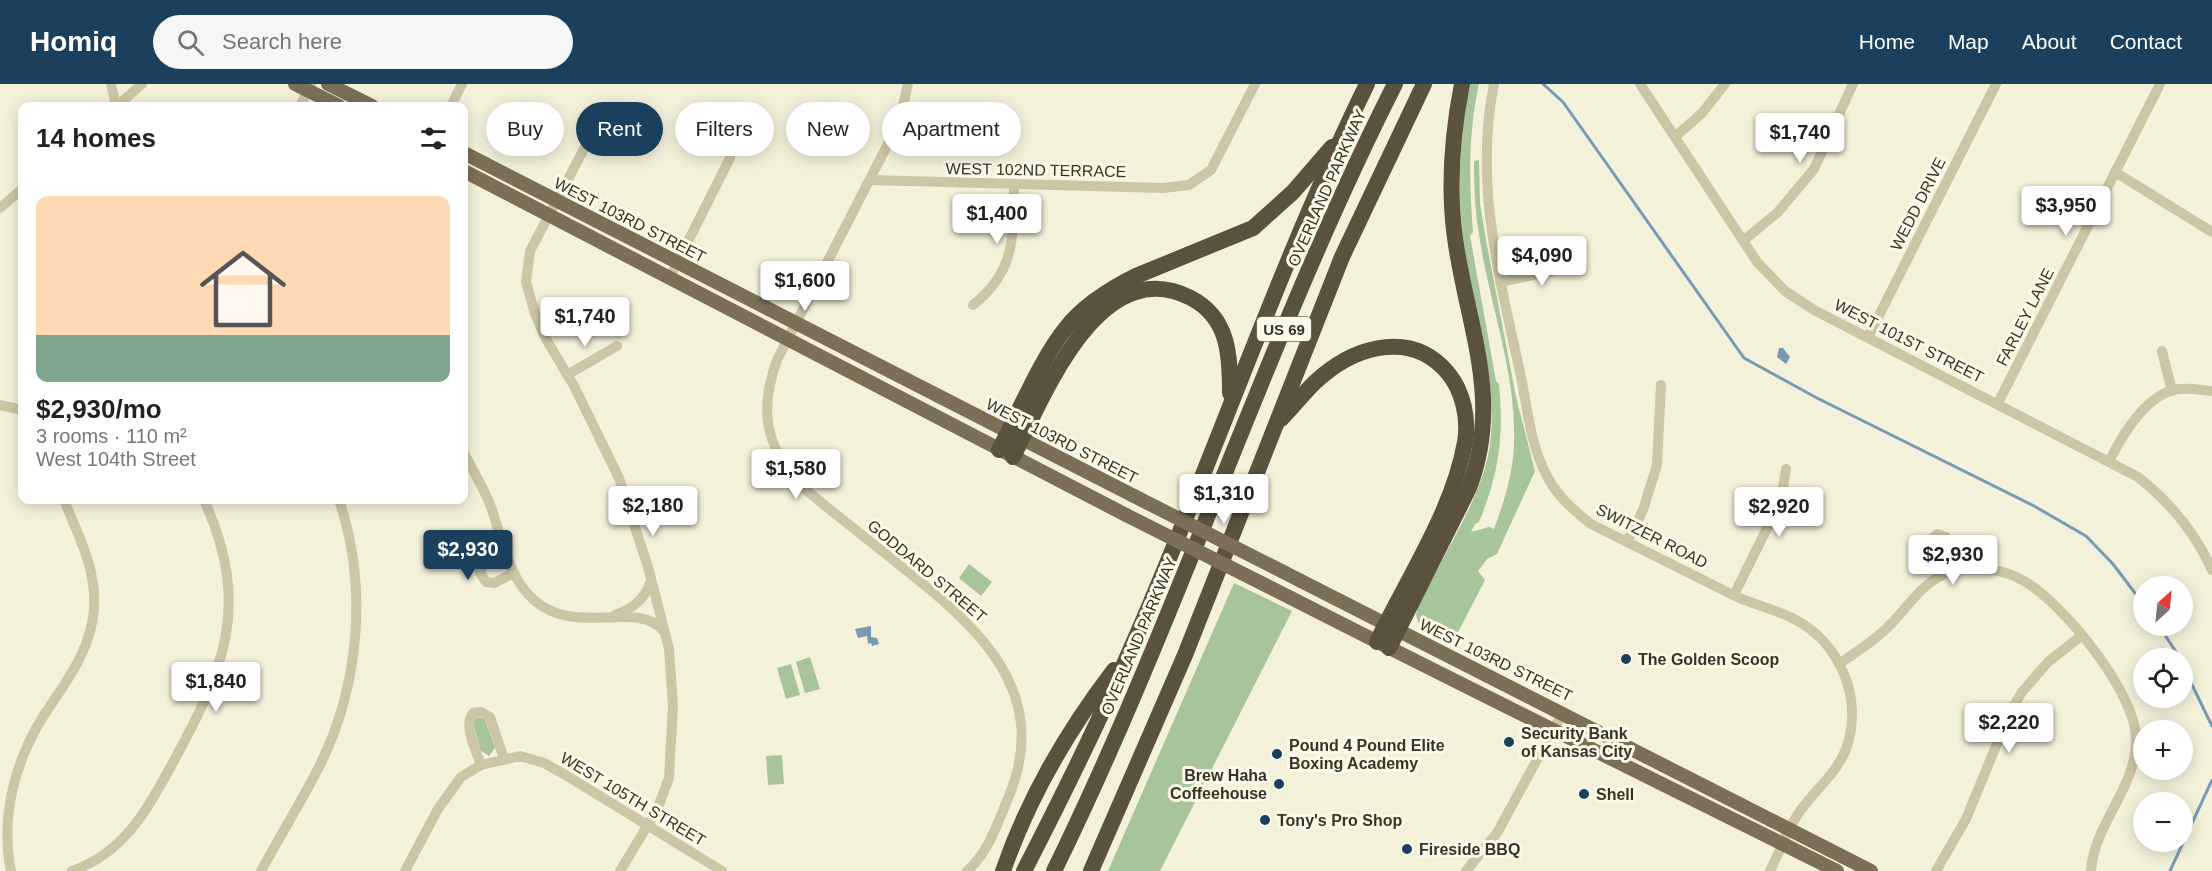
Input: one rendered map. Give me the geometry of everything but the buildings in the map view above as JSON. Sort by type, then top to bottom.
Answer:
[{"type":"highway","points":[[1024,871],[1132,645],[1229,404],[1342,135],[1367,84]]},
{"type":"highway","name":"OVERLAND PARKWAY","points":[[1054,871],[1184,578],[1319,246],[1395,84]]},
{"type":"highway","name":"US 69","points":[[1091,871],[1185,655],[1342,257],[1424,84]]},
{"type":"highway","points":[[1391,627],[1469,488],[1484,430],[1482,373],[1459,265],[1452,212],[1454,134],[1462,84]]},
{"type":"highway","points":[[1015,436],[1056,340],[1077,316],[1126,280],[1253,228],[1293,192],[1342,135]]},
{"type":"highway","points":[[1006,453],[1081,331],[1112,305],[1125,298],[1151,290],[1186,295],[1203,305],[1219,323],[1230,355],[1229,404]]},
{"type":"highway","points":[[1275,426],[1321,377],[1351,357],[1373,348],[1395,345],[1418,350],[1435,360],[1455,383],[1466,421],[1461,461],[1448,500],[1383,645]]},
{"type":"highway","points":[[1003,871],[1019,830],[1048,774],[1090,701],[1132,645]]},
{"type":"main road","points":[[328,84],[364,102]]},
{"type":"main road","points":[[305,86],[332,102]]},
{"type":"main road","name":"WEST 103RD STREET","points":[[468,155],[796,325],[1563,712],[1871,871]]},
{"type":"main road","name":"WEST 103RD STREET","points":[[468,173],[1006,453],[1553,731],[1665,784],[1837,871]]},
{"type":"street","points":[[111,84],[115,102]]},
{"type":"street","points":[[121,102],[142,84]]},
{"type":"street","points":[[453,102],[462,84]]},
{"type":"street","name":"GODDARD STREET","points":[[908,84],[901,115],[773,370],[766,400],[770,435],[786,468],[800,484],[969,623],[994,652],[1014,696],[1023,733],[1021,763],[994,832],[984,852],[967,871]]},
{"type":"street","name":"WEST 102ND TERRACE","points":[[870,180],[1163,188],[1189,185],[1211,170],[1255,84]]},
{"type":"street","name":"SWITZER ROAD","points":[[1494,84],[1486,164],[1488,210],[1500,282],[1537,452],[1545,473],[1574,511],[1591,524],[1734,596],[1806,626],[1830,648],[1847,680],[1851,696],[1850,734],[1837,767],[1797,816],[1770,871]]},
{"type":"street","name":"WEST 101ST STREET","points":[[1640,84],[1743,241],[1768,275],[1785,291],[1868,337],[2110,460],[2143,481],[2176,512],[2200,545],[2212,570]]},
{"type":"street","points":[[1675,137],[1702,113],[1725,84]]},
{"type":"street","points":[[1743,241],[1778,212],[1814,169],[1853,84]]},
{"type":"street","name":"WEDD DRIVE","points":[[1868,337],[1996,84]]},
{"type":"street","name":"FARLEY LANE","points":[[1998,404],[2160,84]]},
{"type":"street","points":[[301,102],[305,86]]},
{"type":"street","points":[[581,156],[530,251],[526,282],[538,322],[619,478],[666,633],[673,706],[672,754],[667,786],[648,826],[620,871]]},
{"type":"street","points":[[670,277],[730,158]]},
{"type":"street","points":[[2115,172],[2212,231]]},
{"type":"street","points":[[973,305],[996,285],[1010,256],[1014,228],[1014,184]]},
{"type":"street","points":[[0,208],[18,192]]},
{"type":"street","points":[[1500,282],[1578,265]]},
{"type":"street","points":[[567,375],[617,346]]},
{"type":"street","points":[[2162,351],[2172,391]]},
{"type":"street","points":[[1627,542],[1651,489],[1657,465],[1661,385]]},
{"type":"street","points":[[2110,460],[2126,429],[2136,416],[2165,393],[2212,391]]},
{"type":"street","points":[[0,405],[18,409]]},
{"type":"street","points":[[468,461],[488,500],[505,552],[522,587],[548,609],[566,617],[588,620],[609,617],[645,618],[655,621],[666,633]]},
{"type":"street","points":[[1734,596],[1781,500],[1786,469]]},
{"type":"street","points":[[19,871],[9,866],[6,813],[16,767],[24,749],[75,666],[91,627],[94,608],[91,571],[66,504]]},
{"type":"street","points":[[72,871],[92,864],[109,853],[139,821],[202,709],[219,671],[228,626],[227,580],[222,548],[206,504]]},
{"type":"street","points":[[261,871],[319,767],[347,689],[354,647],[356,597],[350,541],[340,504]]},
{"type":"street","points":[[1941,576],[1929,545],[1930,540],[1937,534],[1946,537],[1957,569]]},
{"type":"street","points":[[505,552],[485,561],[480,573],[486,582],[494,583],[514,573]]},
{"type":"street","points":[[1839,664],[1886,629],[1917,594],[1941,576],[1957,569],[1993,570],[2025,581],[2060,610],[2127,700],[2136,738],[2130,775],[2100,835],[2091,871]]},
{"type":"street","points":[[609,617],[627,611],[639,601],[651,580]]},
{"type":"street","points":[[1936,871],[1966,819],[2010,712],[2022,692],[2048,662],[2081,636]]},
{"type":"street","points":[[481,765],[470,733],[469,720],[473,713],[482,712],[490,717],[504,759]]},
{"type":"street","points":[[1466,871],[1497,833],[1563,712]]},
{"type":"street","name":"WEST 105TH STREET","points":[[405,871],[438,809],[461,777],[481,765],[520,756],[544,763],[722,871]]},
{"type":"green space","points":[[1470,84],[1479,84],[1471,139],[1470,177],[1473,232],[1470,236],[1496,381],[1499,384],[1501,421],[1498,455],[1491,487],[1479,522],[1475,524],[1471,532],[1489,527],[1494,529],[1512,467],[1514,445],[1514,418],[1507,365],[1483,260],[1478,225],[1474,161],[1479,160],[1480,204],[1486,240],[1516,397],[1535,471],[1497,554],[1487,559],[1478,571],[1485,580],[1452,644],[1420,627],[1416,615],[1421,599],[1477,490],[1484,472],[1491,436],[1492,413],[1487,366],[1469,274],[1460,209],[1461,147]]},
{"type":"green space","points":[[969,564],[992,582],[981,596],[959,578]]},
{"type":"green space","points":[[1234,583],[1292,611],[1160,871],[1108,871]]},
{"type":"green space","points":[[810,657],[820,689],[805,693],[796,662]]},
{"type":"green space","points":[[791,664],[800,695],[786,699],[777,668]]},
{"type":"green space","points":[[477,717],[485,719],[495,748],[489,756],[480,750],[473,723]]},
{"type":"green space","points":[[782,755],[784,784],[768,785],[766,756]]},
{"type":"water","points":[[1779,348],[1783,348],[1790,357],[1786,364],[1777,357]]},
{"type":"water","points":[[871,626],[871,637],[877,638],[879,644],[872,646],[871,643],[868,644],[867,636],[858,638],[855,629]]},
{"type":"waterway","points":[[1543,84],[1563,102],[1744,358],[1817,398],[2034,506],[2086,536],[2113,564],[2133,590]]},
{"type":"waterway","points":[[2166,636],[2173,648]]},
{"type":"waterway","points":[[2193,687],[2212,726]]},
{"type":"waterway","points":[[2170,871],[2212,780]]},
{"type":"place","name":"The Golden Scoop","points":[[1626,659]]},
{"type":"place","name":"Security Bank of Kansas City","points":[[1509,742]]},
{"type":"place","name":"Pound 4 Pound Elite Boxing Academy","points":[[1277,754]]},
{"type":"place","name":"Brew Haha Coffeehouse","points":[[1279,784]]},
{"type":"place","name":"Shell","points":[[1584,794]]},
{"type":"place","name":"Tony's Pro Shop","points":[[1265,820]]},
{"type":"place","name":"Fireside BBQ","points":[[1407,849]]}]
